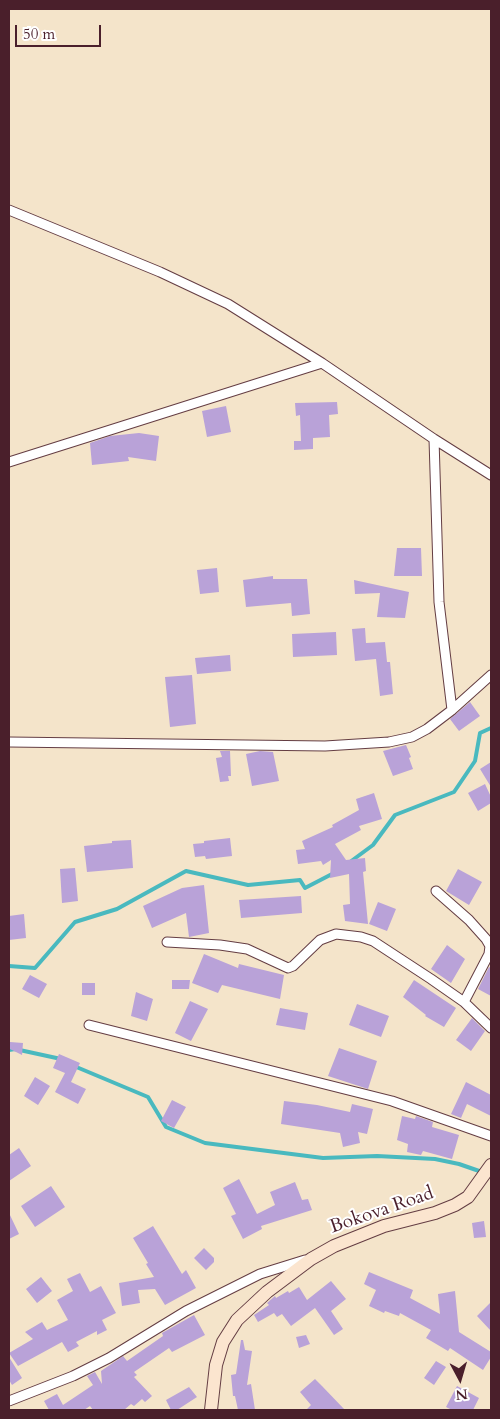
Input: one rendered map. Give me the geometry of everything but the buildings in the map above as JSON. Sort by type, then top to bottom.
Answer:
[{"type":"street","points":[[9,210],[160,272],[228,304],[491,475]]},
{"type":"street","points":[[9,462],[322,364]]},
{"type":"street","points":[[434,439],[439,602],[452,710]]},
{"type":"street","points":[[9,742],[325,746],[389,742],[412,737],[427,729],[491,676]]},
{"type":"street","points":[[436,891],[469,920],[490,946],[490,954],[464,1002]]},
{"type":"street","points":[[167,942],[220,945],[247,949],[288,968],[293,966],[320,940],[336,934],[361,937],[373,941],[464,1002],[491,1028]]},
{"type":"street","points":[[89,1025],[392,1101],[491,1136]]},
{"type":"street","name":"Bokova Road","points":[[211,1410],[216,1365],[223,1342],[237,1320],[266,1292],[311,1258],[334,1246],[384,1226],[455,1205],[468,1197],[491,1165]]},
{"type":"street","points":[[9,1401],[74,1376],[109,1358],[186,1310],[260,1274],[311,1258]]},
{"type":"waterway","points":[[350,862],[373,845],[395,815],[454,792],[475,761],[480,733],[491,728]]},
{"type":"waterway","points":[[9,966],[35,968],[75,922],[117,909],[186,871],[248,885],[300,880],[305,888],[334,873]]},
{"type":"waterway","points":[[9,1050],[15,1049],[61,1059]]},
{"type":"waterway","points":[[74,1066],[148,1097],[166,1127],[205,1143],[323,1158],[377,1156],[435,1159],[459,1164],[482,1172]]}]
